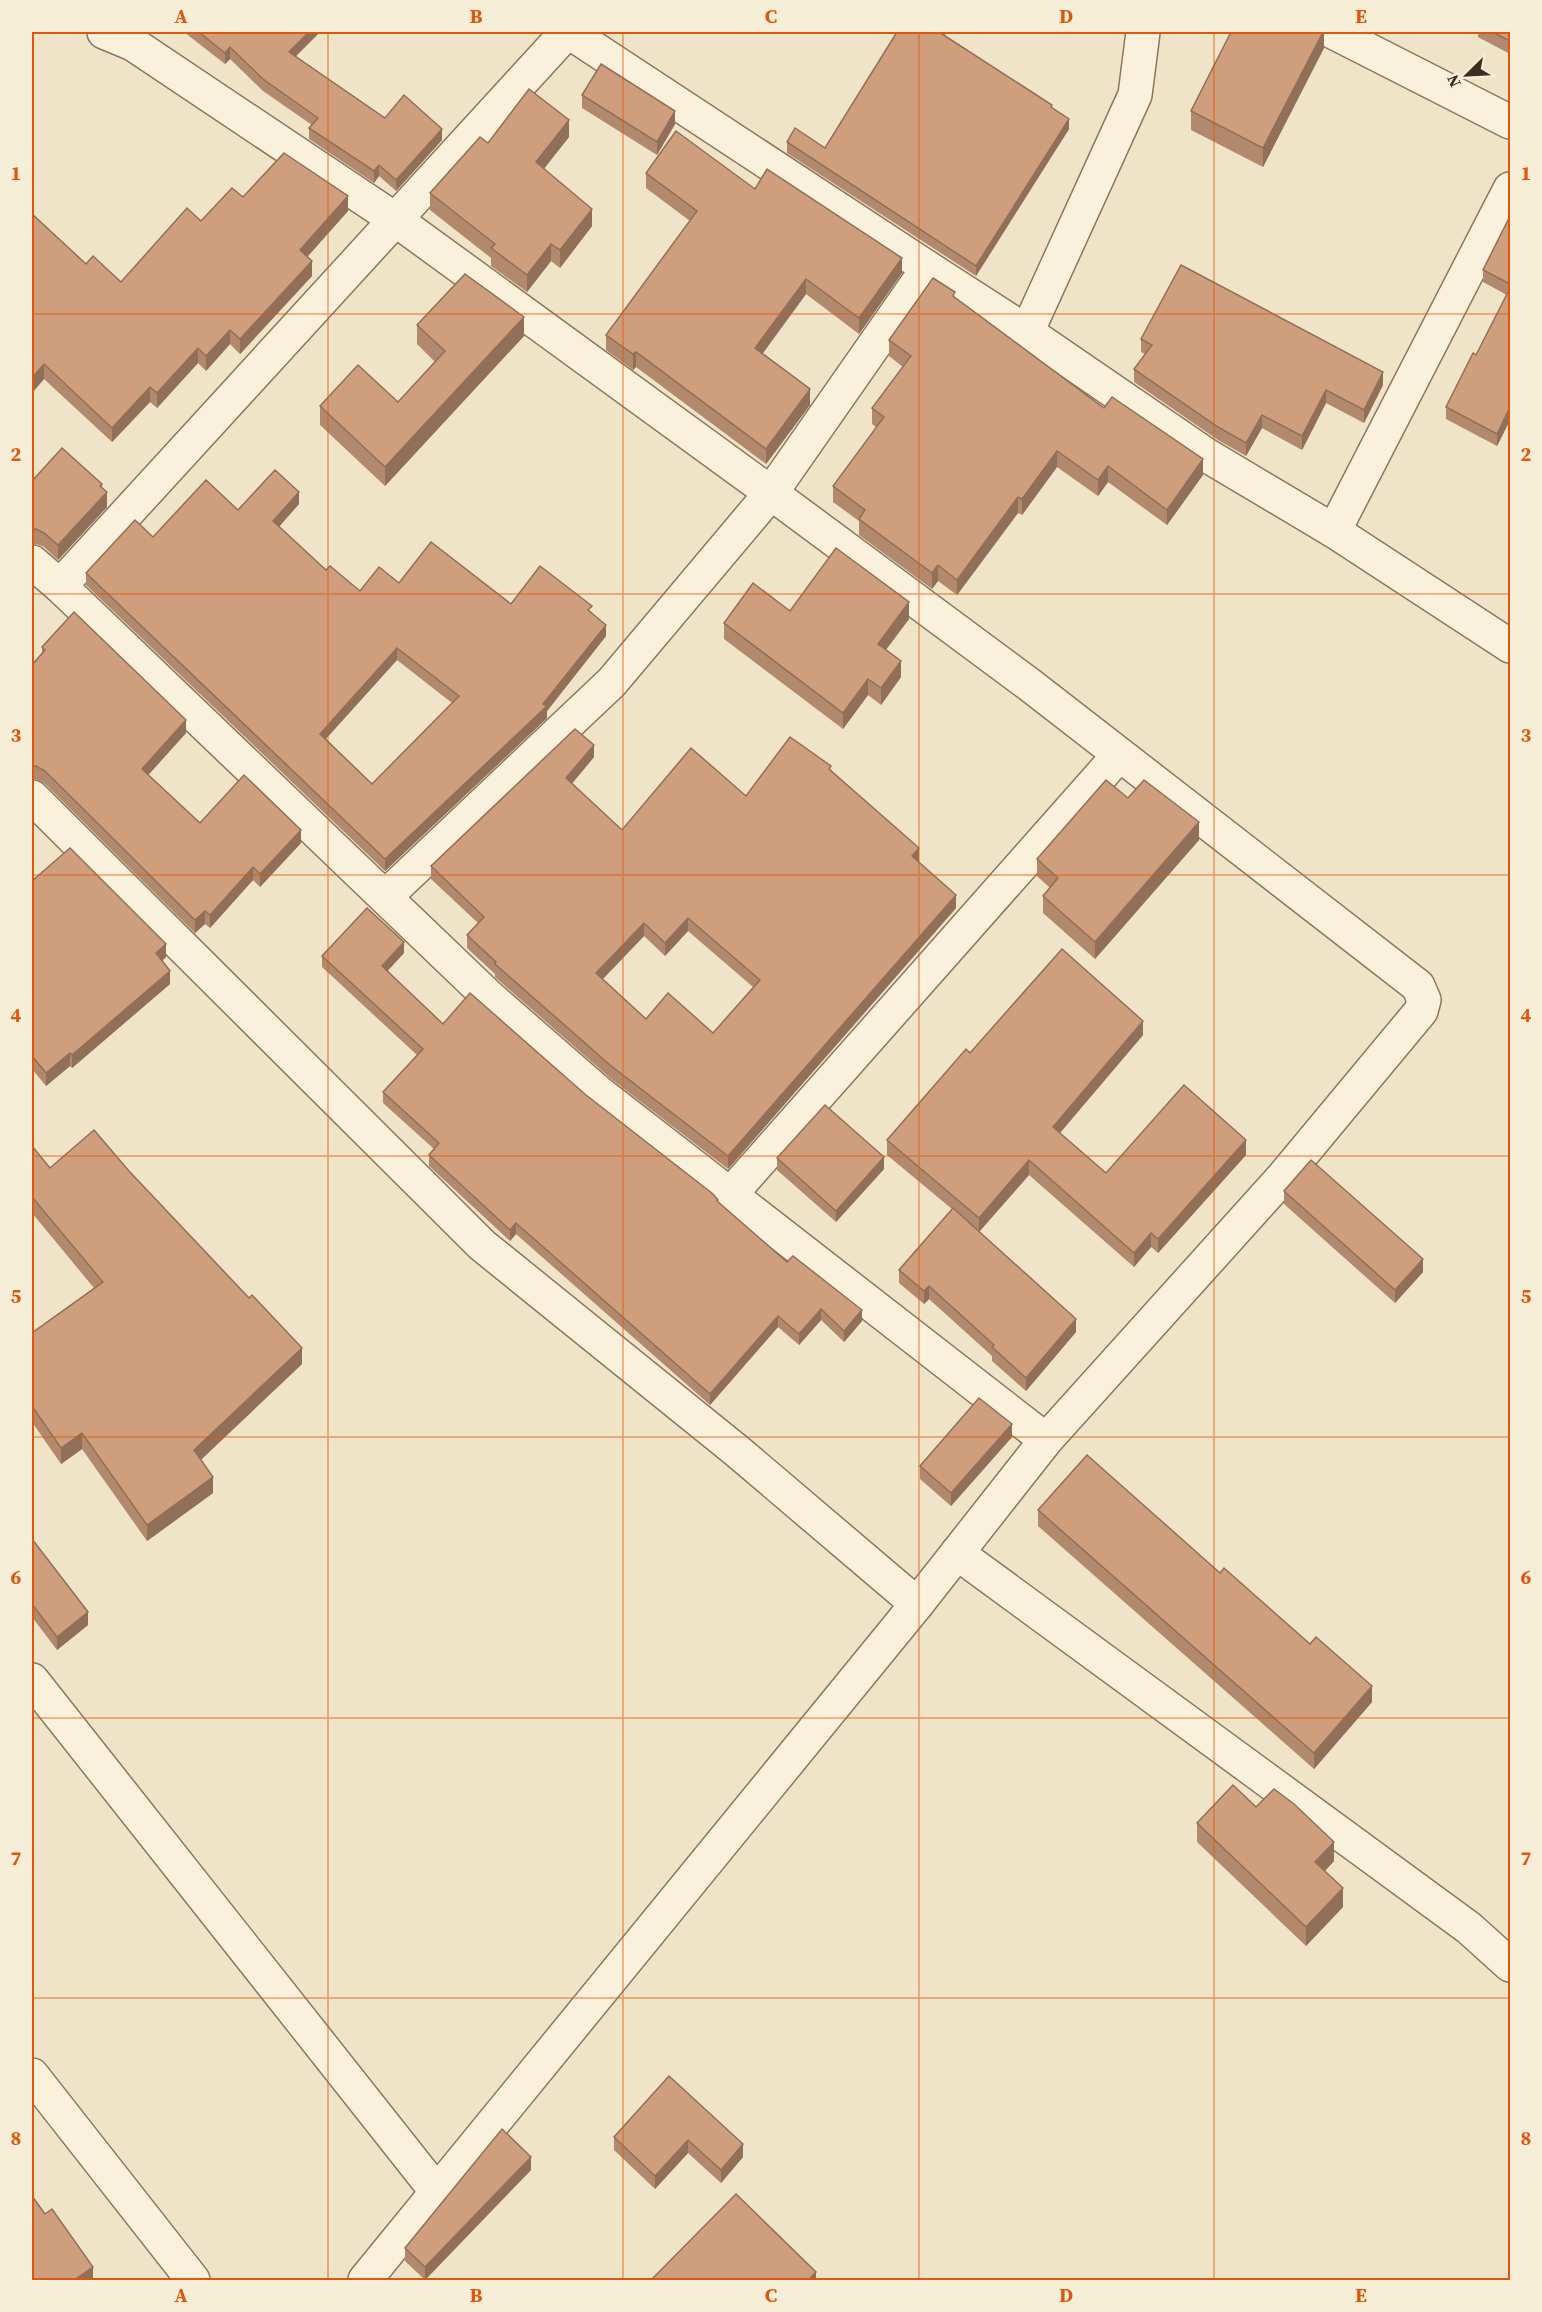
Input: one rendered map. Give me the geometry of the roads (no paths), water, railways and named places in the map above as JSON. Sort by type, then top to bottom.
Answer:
[{"type":"street","points":[[104,32],[133,44],[396,220],[771,493],[1030,685],[1418,986],[1424,1000],[1421,1011],[1283,1177],[1046,1440],[917,1604],[365,2280]]},
{"type":"street","points":[[60,586],[568,32],[1027,332],[1208,456],[1334,531],[1510,646]]},
{"type":"street","points":[[1027,332],[1135,95],[1143,32]]},
{"type":"street","points":[[1352,36],[1510,123]]},
{"type":"street","points":[[1334,531],[1510,189]]},
{"type":"street","points":[[385,897],[612,682],[771,493],[927,268]]},
{"type":"street","points":[[32,562],[60,586],[488,996],[598,1092],[1046,1440]]},
{"type":"street","points":[[729,1196],[1119,755]]},
{"type":"street","points":[[32,797],[482,1245],[737,1451],[917,1604]]},
{"type":"street","points":[[957,1553],[1469,1928],[1510,1965]]},
{"type":"street","points":[[32,1680],[436,2193]]},
{"type":"street","points":[[32,2075],[193,2280]]}]
